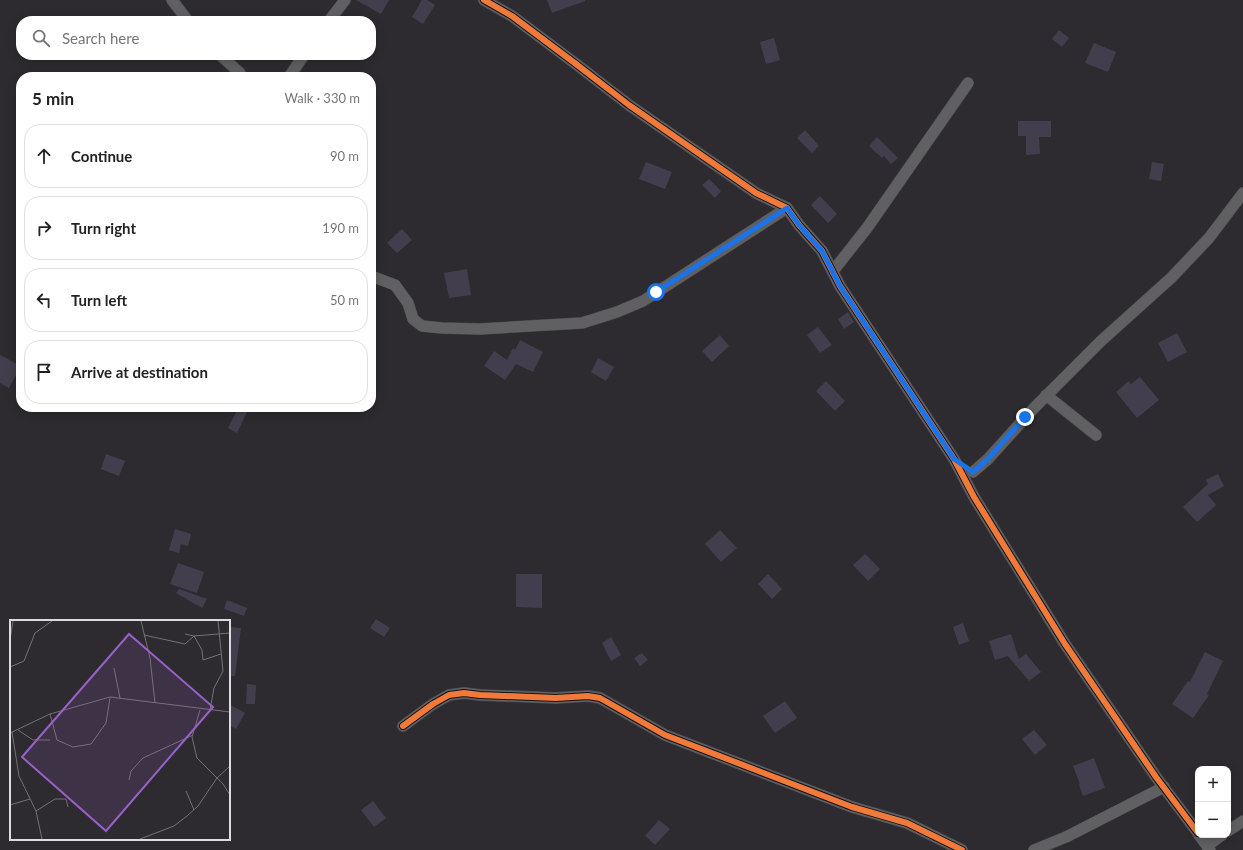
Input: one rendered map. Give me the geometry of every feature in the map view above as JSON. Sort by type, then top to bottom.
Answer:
[{"type":"street","points":[[172,0],[184,16]]},
{"type":"street","points":[[332,16],[345,0]]},
{"type":"street","points":[[484,0],[512,16],[629,105],[756,193],[787,208],[799,225],[822,251],[840,286],[954,459],[974,497],[1065,644],[1164,787],[1195,829]]},
{"type":"street","points":[[226,60],[239,72]]},
{"type":"street","points":[[292,72],[301,60]]},
{"type":"street","points":[[833,271],[867,228],[968,83]]},
{"type":"street","points":[[973,472],[988,459],[1046,395],[1101,341],[1171,278],[1209,238],[1243,193]]},
{"type":"street","points":[[376,278],[395,286],[408,303],[413,319],[422,326],[480,329],[582,323],[617,312],[643,301],[787,208]]},
{"type":"street","points":[[1046,395],[1096,435]]},
{"type":"street","points":[[954,459],[973,472]]},
{"type":"street","points":[[973,472],[974,497]]},
{"type":"street","points":[[403,726],[433,704],[449,695],[464,693],[480,696],[556,698],[588,696],[600,698],[665,735],[852,807],[907,823],[962,850]]},
{"type":"street","points":[[1034,850],[1066,837],[1164,787]]},
{"type":"street","points":[[1231,829],[1243,821]]},
{"type":"street","points":[[1202,838],[1209,848],[1219,838]]},
{"type":"building","points":[[356,0],[389,0],[381,14]]},
{"type":"building","points":[[422,0],[427,0],[435,5],[423,24],[412,17]]},
{"type":"building","points":[[547,0],[585,0],[585,1],[552,13]]},
{"type":"building","points":[[1059,30],[1069,38],[1062,47],[1052,39]]},
{"type":"building","points":[[774,38],[780,60],[766,64],[760,42]]},
{"type":"building","points":[[1094,43],[1116,52],[1108,72],[1085,63]]},
{"type":"building","points":[[1018,121],[1051,121],[1051,137],[1039,137],[1040,154],[1026,155],[1026,136],[1018,136]]},
{"type":"building","points":[[805,130],[819,146],[812,153],[797,138]]},
{"type":"building","points":[[877,137],[898,158],[891,164],[884,156],[882,158],[869,146]]},
{"type":"building","points":[[646,162],[672,172],[665,189],[639,179]]},
{"type":"building","points":[[1152,162],[1164,164],[1161,181],[1149,179]]},
{"type":"building","points":[[709,179],[721,191],[715,198],[702,185]]},
{"type":"building","points":[[820,196],[837,214],[828,223],[811,205]]},
{"type":"building","points":[[402,229],[412,240],[397,253],[387,243]]},
{"type":"building","points":[[467,269],[471,295],[449,298],[444,273]]},
{"type":"building","points":[[848,312],[854,322],[844,329],[838,319]]},
{"type":"building","points":[[818,327],[832,345],[820,353],[807,335]]},
{"type":"building","points":[[1177,333],[1187,352],[1168,362],[1158,343]]},
{"type":"building","points":[[720,335],[729,346],[712,362],[702,351]]},
{"type":"building","points":[[520,340],[543,352],[533,372],[516,364],[505,380],[484,366],[494,351],[507,360],[513,348],[515,350]]},
{"type":"building","points":[[0,355],[16,363],[16,375],[9,388],[0,383]]},
{"type":"building","points":[[598,358],[614,367],[606,381],[591,372]]},
{"type":"building","points":[[1140,377],[1159,400],[1137,418],[1116,392],[1129,381],[1131,384]]},
{"type":"building","points":[[826,381],[845,401],[835,411],[816,391]]},
{"type":"building","points":[[236,412],[247,412],[237,433],[228,428]]},
{"type":"building","points":[[106,454],[125,461],[119,476],[101,469]]},
{"type":"building","points":[[1218,474],[1224,486],[1208,495],[1216,505],[1197,522],[1183,507],[1208,484],[1206,480]]},
{"type":"building","points":[[175,529],[191,534],[188,546],[181,544],[179,553],[169,550]]},
{"type":"building","points":[[720,530],[737,548],[721,562],[705,544]]},
{"type":"building","points":[[865,554],[880,569],[868,581],[853,565]]},
{"type":"building","points":[[178,563],[204,572],[197,593],[170,584]]},
{"type":"building","points":[[516,574],[542,574],[542,608],[516,607]]},
{"type":"building","points":[[768,574],[782,589],[772,599],[758,584]]},
{"type":"building","points":[[179,589],[207,599],[202,608],[176,593]]},
{"type":"building","points":[[227,600],[247,608],[244,616],[224,609]]},
{"type":"building","points":[[376,619],[390,628],[384,637],[370,628]]},
{"type":"building","points":[[963,623],[969,641],[959,645],[953,627]]},
{"type":"building","points":[[230,627],[241,628],[235,676],[230,676]]},
{"type":"building","points":[[1011,634],[1019,659],[1026,654],[1041,672],[1029,681],[1008,656],[995,660],[989,641]]},
{"type":"building","points":[[611,637],[621,655],[611,661],[602,643]]},
{"type":"building","points":[[1205,652],[1223,661],[1207,694],[1209,695],[1193,718],[1172,704],[1188,681],[1190,682]]},
{"type":"building","points":[[642,653],[648,660],[640,666],[634,658]]},
{"type":"building","points":[[247,684],[256,685],[255,704],[246,704]]},
{"type":"building","points":[[785,701],[797,718],[775,733],[763,716]]},
{"type":"building","points":[[230,705],[245,713],[236,729],[230,726]]},
{"type":"building","points":[[1034,730],[1047,745],[1035,755],[1022,739]]},
{"type":"building","points":[[1094,758],[1105,788],[1083,796],[1073,766]]},
{"type":"building","points":[[373,801],[386,818],[374,827],[361,810]]},
{"type":"building","points":[[659,820],[670,829],[655,845],[645,836]]},
{"type":"cycle path","points":[[484,0],[512,16],[629,105],[756,193],[787,208],[799,225],[822,251],[840,286],[954,459],[974,497],[1065,644],[1156,777],[1195,829]]},
{"type":"cycle path","points":[[403,726],[433,704],[449,695],[464,693],[556,698],[588,696],[600,698],[665,735],[852,807],[907,823],[962,850]]},
{"type":"route","points":[[656,292],[787,208],[799,225],[822,251],[840,286],[954,459],[973,472],[988,459],[1025,417]]}]
